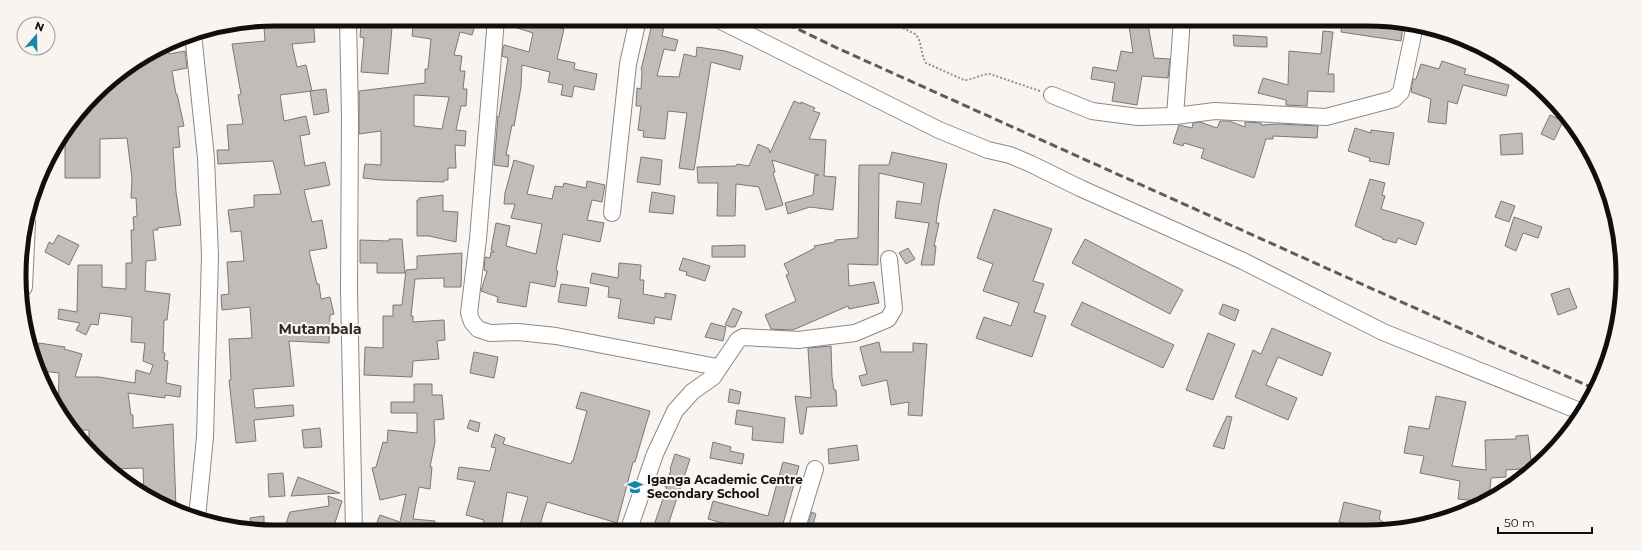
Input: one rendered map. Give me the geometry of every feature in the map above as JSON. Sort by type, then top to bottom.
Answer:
[{"type":"street","points":[[348,26],[350,116],[349,290],[354,525]]},
{"type":"street","points":[[495,26],[478,238],[469,313],[472,322],[478,329],[490,333],[518,332],[556,336],[717,367],[721,365]]},
{"type":"street","points":[[612,213],[628,64],[636,26]]},
{"type":"street","points":[[731,26],[939,130],[988,150],[1010,155],[1031,164],[1080,188],[1243,261],[1383,332],[1577,410]]},
{"type":"street","points":[[1175,116],[1181,26]]},
{"type":"street","points":[[1052,96],[1092,111],[1138,117],[1175,116],[1215,111],[1326,117],[1394,99],[1401,92],[1414,31]]},
{"type":"street","points":[[193,40],[206,158],[210,256],[205,437],[198,513]]},
{"type":"street","points":[[631,525],[655,454],[675,411],[692,392],[713,377],[738,340],[742,337],[798,340],[855,332],[888,319],[894,309],[889,259]]},
{"type":"street","points":[[798,525],[814,469]]},
{"type":"path","points":[[899,26],[915,34],[918,38],[923,58],[926,62],[964,80],[970,80],[982,74],[990,74],[1052,96]]},
{"type":"building","points":[[280,26],[314,26],[315,42],[292,44],[297,67],[306,65],[312,91],[280,95],[284,121],[306,116],[310,134],[300,136],[305,166],[325,162],[330,185],[304,190],[312,222],[322,220],[327,248],[309,251],[317,284],[319,284],[321,299],[330,297],[334,314],[330,315],[329,343],[289,341],[294,386],[253,389],[255,408],[293,405],[294,416],[254,420],[256,441],[236,443],[229,380],[231,380],[229,339],[252,338],[250,307],[222,310],[221,295],[229,294],[227,262],[244,261],[241,231],[231,232],[228,210],[254,207],[254,195],[281,194],[273,161],[218,164],[217,150],[229,150],[227,125],[243,124],[238,95],[241,94],[232,44],[265,41],[264,28]]},
{"type":"building","points":[[361,26],[392,27],[388,74],[361,72],[364,38],[360,37]]},
{"type":"building","points":[[413,26],[475,26],[472,35],[460,32],[454,55],[462,56],[460,71],[465,71],[463,89],[467,89],[466,106],[461,106],[456,130],[466,131],[465,146],[455,145],[456,168],[448,168],[448,180],[444,180],[444,182],[363,178],[365,164],[381,165],[381,131],[359,134],[359,91],[425,83],[425,69],[428,69],[431,39],[412,36]],"holes":[[[414,95],[449,97],[442,129],[414,126]]]},
{"type":"building","points":[[511,26],[561,26],[560,28],[564,29],[557,59],[575,63],[574,69],[597,74],[594,90],[574,86],[572,97],[561,95],[563,85],[548,82],[550,72],[522,65],[521,87],[514,126],[512,125],[506,155],[509,155],[508,167],[494,165],[498,116],[499,117],[508,58],[502,56],[504,45],[529,52],[533,33]]},
{"type":"building","points":[[652,26],[664,26],[662,36],[678,40],[675,51],[664,49],[657,76],[679,77],[684,54],[696,57],[697,47],[725,51],[743,56],[740,70],[711,62],[694,170],[679,168],[687,113],[668,111],[665,139],[643,137],[644,131],[638,130],[641,106],[636,106],[637,88],[641,89],[641,70]]},
{"type":"building","points":[[1129,26],[1148,26],[1154,58],[1170,59],[1168,78],[1142,76],[1137,105],[1112,101],[1115,83],[1091,79],[1093,67],[1117,71],[1121,51],[1133,53]]},
{"type":"building","points":[[1342,26],[1403,29],[1401,41],[1341,32]]},
{"type":"building","points":[[1323,31],[1333,32],[1328,74],[1334,74],[1334,92],[1308,91],[1307,106],[1286,105],[1286,100],[1258,93],[1263,78],[1288,85],[1289,51],[1321,54]]},
{"type":"building","points":[[1233,35],[1267,37],[1267,47],[1234,46]]},
{"type":"building","points":[[168,50],[169,54],[185,51],[187,68],[172,71],[184,126],[178,127],[180,147],[173,148],[176,192],[181,225],[157,228],[158,230],[153,230],[156,260],[146,261],[145,291],[170,294],[167,320],[164,320],[163,353],[165,353],[164,360],[168,361],[166,383],[181,386],[180,397],[165,395],[165,398],[128,393],[131,415],[133,415],[133,428],[173,424],[176,504],[144,487],[143,468],[119,469],[99,452],[89,441],[89,430],[80,430],[59,400],[59,373],[45,371],[39,356],[39,343],[65,347],[64,349],[82,354],[75,377],[99,377],[135,383],[136,370],[150,374],[153,365],[143,361],[145,343],[131,342],[132,317],[100,313],[98,325],[91,324],[86,335],[76,330],[80,323],[58,319],[59,309],[77,312],[78,265],[102,265],[102,287],[126,289],[126,263],[132,263],[131,230],[134,230],[133,217],[137,216],[136,198],[131,198],[132,178],[127,138],[100,139],[100,178],[65,178],[65,142],[99,99],[137,68],[151,59]]},
{"type":"building","points":[[1442,61],[1466,69],[1464,74],[1509,85],[1506,96],[1463,85],[1457,104],[1448,101],[1446,124],[1428,122],[1431,99],[1411,92],[1413,79],[1416,79],[1421,64],[1439,69]]},
{"type":"building","points":[[326,89],[329,112],[314,115],[310,91]]},
{"type":"building","points":[[794,101],[801,104],[801,102],[815,108],[813,111],[820,113],[809,139],[826,140],[824,176],[836,177],[833,210],[810,207],[788,214],[785,203],[813,195],[815,175],[819,175],[772,160],[775,172],[773,173],[783,205],[766,210],[759,187],[736,184],[735,216],[717,216],[718,183],[698,183],[697,167],[736,166],[737,164],[749,166],[758,144],[769,149],[770,153]]},
{"type":"building","points":[[1550,115],[1563,122],[1554,140],[1541,134]]},
{"type":"building","points":[[1220,121],[1229,121],[1245,127],[1245,122],[1261,123],[1261,125],[1280,124],[1318,126],[1317,138],[1273,136],[1273,139],[1266,139],[1254,178],[1201,158],[1204,149],[1184,143],[1183,146],[1173,143],[1179,125],[1192,128],[1193,123],[1200,122],[1217,128]]},
{"type":"building","points":[[1355,128],[1371,133],[1371,130],[1394,133],[1389,165],[1369,161],[1370,158],[1348,151]]},
{"type":"building","points":[[1522,133],[1523,154],[1501,155],[1500,135]]},
{"type":"building","points":[[892,152],[947,164],[936,223],[939,223],[934,246],[936,246],[934,265],[921,265],[929,223],[895,218],[897,201],[921,204],[924,183],[879,173],[878,265],[848,264],[849,286],[874,282],[879,303],[849,309],[848,306],[793,330],[771,329],[765,315],[796,301],[786,275],[789,274],[784,264],[815,248],[814,246],[835,242],[835,240],[858,238],[859,165],[889,165]]},
{"type":"building","points":[[641,157],[662,160],[660,185],[637,182]]},
{"type":"building","points":[[514,160],[534,166],[527,194],[552,199],[555,186],[563,187],[564,183],[586,188],[587,181],[605,185],[602,202],[592,200],[587,220],[604,223],[600,242],[563,234],[556,270],[558,271],[555,287],[530,282],[526,307],[497,302],[498,297],[481,291],[487,271],[484,270],[485,257],[490,258],[491,252],[494,252],[491,250],[496,223],[510,226],[506,246],[536,254],[542,224],[511,218],[515,204],[504,204],[505,193]]},
{"type":"building","points":[[1370,179],[1385,183],[1382,195],[1385,196],[1381,209],[1424,223],[1416,245],[1398,238],[1396,243],[1382,239],[1383,238],[1355,226]]},
{"type":"building","points":[[652,192],[675,196],[673,214],[649,212]]},
{"type":"building","points":[[443,195],[443,211],[458,212],[456,242],[429,236],[417,236],[417,200],[419,200],[419,198]]},
{"type":"building","points":[[1501,201],[1515,206],[1509,222],[1495,217]]},
{"type":"building","points":[[994,209],[1052,229],[1033,281],[1044,284],[1034,312],[1046,316],[1032,357],[976,338],[984,317],[1011,326],[1019,303],[983,291],[993,264],[977,258]]},
{"type":"building","points":[[1514,217],[1542,227],[1538,238],[1523,233],[1516,251],[1505,246]]},
{"type":"building","points":[[58,235],[79,245],[69,265],[45,252],[49,242],[53,244]]},
{"type":"building","points":[[389,239],[402,239],[405,273],[377,273],[377,263],[360,263],[360,240],[389,241]]},
{"type":"building","points":[[1085,239],[1183,290],[1170,314],[1072,263]]},
{"type":"building","points":[[745,245],[745,257],[712,257],[712,246]]},
{"type":"building","points":[[908,248],[915,259],[906,264],[899,253]]},
{"type":"building","points":[[462,253],[461,287],[444,287],[444,278],[415,279],[411,316],[413,316],[413,322],[444,320],[445,340],[437,341],[439,359],[413,361],[412,377],[364,375],[365,347],[383,348],[383,316],[393,316],[393,305],[402,305],[406,270],[417,269],[417,256]]},
{"type":"building","points":[[683,258],[710,266],[705,281],[686,275],[687,272],[679,270]]},
{"type":"building","points":[[619,263],[641,265],[640,280],[644,280],[643,294],[665,298],[665,293],[676,295],[671,320],[655,317],[654,324],[618,318],[621,299],[608,297],[609,287],[590,283],[592,273],[618,278]]},
{"type":"building","points":[[561,284],[589,288],[586,306],[558,302]]},
{"type":"building","points":[[1569,288],[1577,308],[1558,315],[1551,294]]},
{"type":"building","points":[[1082,302],[1174,345],[1163,368],[1071,325]]},
{"type":"building","points":[[1223,304],[1239,310],[1235,321],[1219,314]]},
{"type":"building","points":[[733,308],[742,312],[735,327],[731,327],[725,325]]},
{"type":"building","points":[[711,323],[726,327],[723,341],[705,337]]},
{"type":"building","points":[[1272,328],[1331,353],[1322,376],[1278,357],[1266,385],[1297,398],[1288,420],[1235,397],[1253,350],[1261,354]]},
{"type":"building","points":[[1208,333],[1235,344],[1213,400],[1186,390]]},
{"type":"building","points":[[879,342],[881,352],[913,352],[913,343],[927,344],[922,416],[908,415],[909,402],[891,405],[887,380],[862,386],[859,376],[867,374],[860,347]]},
{"type":"building","points":[[831,346],[832,377],[834,390],[836,390],[837,406],[807,407],[803,434],[800,434],[795,396],[811,398],[808,348]]},
{"type":"building","points":[[474,352],[498,357],[494,378],[470,373]]},
{"type":"building","points":[[414,384],[432,384],[432,395],[442,395],[444,419],[434,420],[435,442],[430,467],[432,467],[430,489],[419,487],[413,519],[435,521],[435,525],[376,525],[380,515],[400,522],[406,494],[380,500],[372,468],[376,467],[383,442],[387,443],[388,430],[417,433],[417,413],[391,413],[391,402],[414,402]]},
{"type":"building","points":[[730,389],[741,392],[739,404],[728,402]]},
{"type":"building","points":[[581,392],[650,411],[635,462],[633,462],[617,523],[547,502],[540,525],[520,525],[528,497],[507,492],[502,525],[483,525],[484,520],[466,515],[475,482],[457,479],[459,467],[490,471],[496,448],[491,447],[495,434],[505,438],[503,444],[571,464],[587,411],[576,408]]},
{"type":"building","points":[[1436,396],[1466,402],[1452,466],[1486,470],[1485,440],[1516,439],[1516,436],[1528,435],[1531,460],[1548,447],[1523,469],[1506,470],[1506,477],[1491,478],[1490,493],[1473,501],[1458,499],[1460,481],[1420,473],[1424,456],[1404,453],[1409,426],[1429,429]]},
{"type":"building","points":[[737,410],[785,418],[783,443],[752,440],[753,427],[735,424]]},
{"type":"building","points":[[1227,416],[1232,417],[1224,449],[1213,446]]},
{"type":"building","points":[[470,420],[480,423],[478,432],[467,428]]},
{"type":"building","points":[[320,428],[322,447],[304,448],[302,430]]},
{"type":"building","points":[[713,442],[731,447],[730,451],[744,454],[742,464],[710,458]]},
{"type":"building","points":[[857,445],[859,460],[829,464],[828,449]]},
{"type":"building","points":[[675,454],[690,459],[668,525],[654,525],[667,487],[665,487],[671,470],[670,469]]},
{"type":"building","points":[[783,462],[799,466],[783,525],[730,525],[708,519],[713,501],[768,516]]},
{"type":"building","points":[[283,473],[285,496],[269,497],[268,474]]},
{"type":"building","points":[[298,477],[340,493],[291,496]]},
{"type":"building","points":[[328,496],[342,501],[334,525],[285,525],[290,512],[329,506]]},
{"type":"building","points":[[1344,502],[1381,511],[1379,519],[1386,524],[1352,525],[1339,522]]},
{"type":"building","points":[[812,512],[816,514],[813,525],[808,525]]},
{"type":"building","points":[[264,516],[264,524],[251,524],[250,518]]},
{"type":"railway","points":[[791,26],[837,48],[1590,387]]},
{"type":"place","name":"Iganga Academic Centre Secondary School","points":[[635,487]]},
{"type":"district","name":"Mutambala","points":[[320,329]]}]
